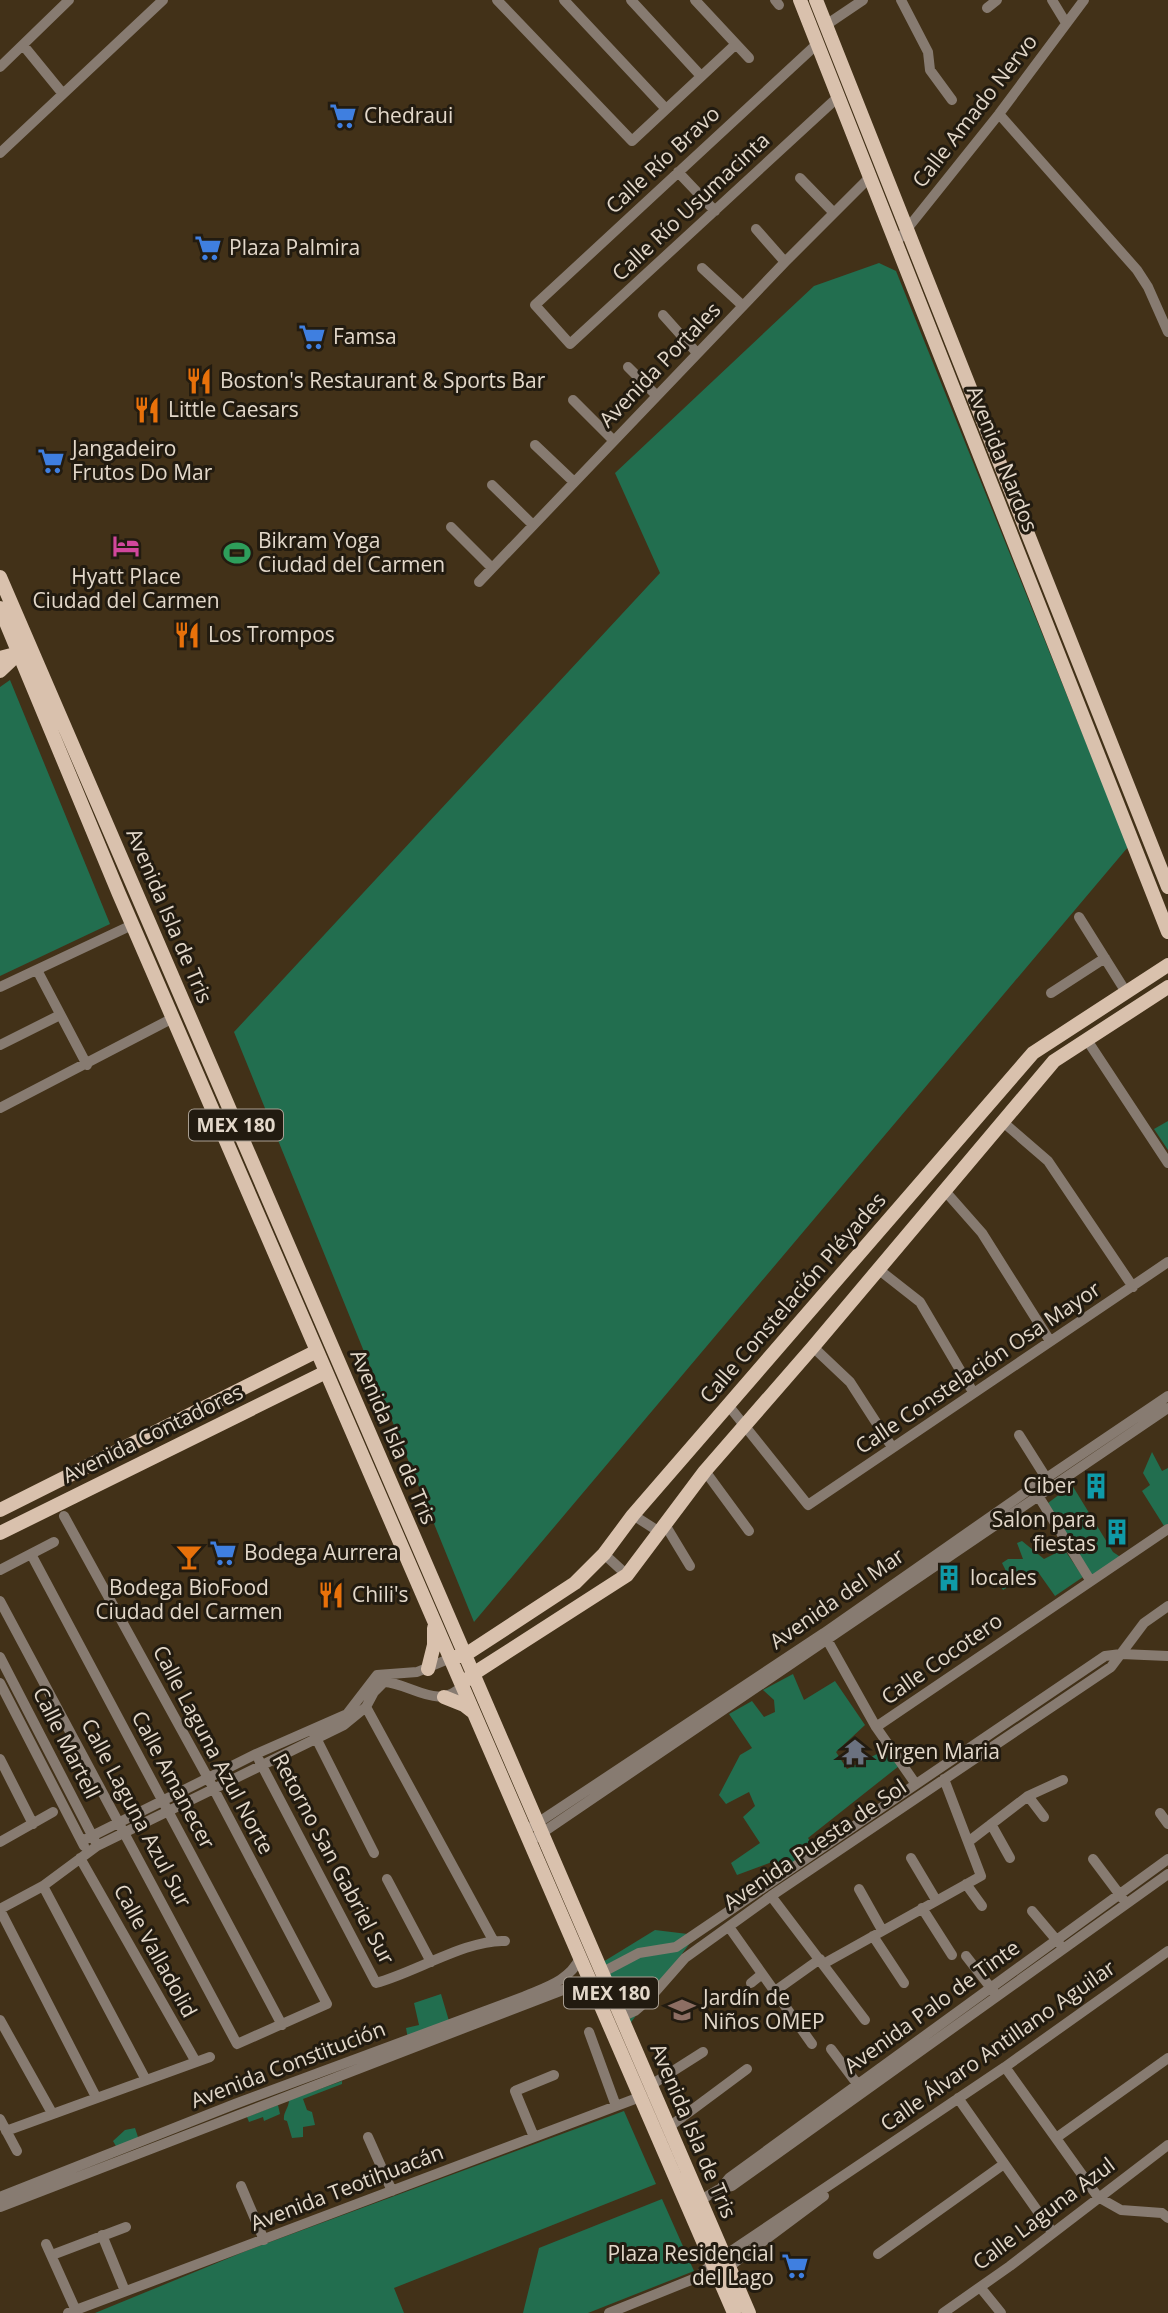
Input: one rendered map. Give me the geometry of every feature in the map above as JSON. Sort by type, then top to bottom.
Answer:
[{"type":"main road","name":"Avenida Nardos","points":[[800,0],[1168,932]]},
{"type":"main road","name":"Avenida Nardos","points":[[816,0],[1165,868],[1168,887]]},
{"type":"main road","name":"Avenida Isla de Tris","points":[[0,577],[19,653],[132,925],[434,1623],[473,1674],[580,1958],[596,1977],[621,2017],[669,2127],[694,2204]]},
{"type":"main road","points":[[0,590],[15,621],[7,646],[0,657]]},
{"type":"main road","name":"Avenida Isla de Tris","points":[[0,608],[26,639],[458,1657],[463,1685],[474,1713],[534,1832],[596,1977],[605,2016],[640,2097],[694,2204],[721,2266],[749,2313]]},
{"type":"main road","points":[[0,673],[19,653],[26,639]]},
{"type":"main road","points":[[0,657],[19,653],[38,667]]},
{"type":"main road","points":[[0,673],[18,673],[30,681]]},
{"type":"main road","name":"Calle Constelación Pléyades","points":[[458,1657],[575,1583],[604,1553],[633,1515],[1033,1053],[1168,965]]},
{"type":"main road","points":[[463,1685],[473,1674],[627,1575],[705,1471],[1054,1061],[1168,987]]},
{"type":"main road","name":"Avenida Contadores","points":[[0,1510],[317,1352]]},
{"type":"main road","name":"Avenida Contadores","points":[[0,1533],[326,1372]]},
{"type":"main road","points":[[428,1669],[434,1645],[434,1623]]},
{"type":"main road","points":[[444,1697],[464,1705],[474,1713]]},
{"type":"main road","points":[[605,2016],[621,2017]]},
{"type":"main road","name":"Avenida Isla de Tris","points":[[721,2266],[734,2313]]},
{"type":"street","points":[[0,67],[69,0]]},
{"type":"street","points":[[0,153],[163,0]]},
{"type":"street","points":[[565,0],[666,109]]},
{"type":"street","points":[[631,0],[701,76]]},
{"type":"street","points":[[695,0],[749,58]]},
{"type":"street","points":[[826,25],[863,0]]},
{"type":"street","points":[[901,0],[928,52],[930,70],[952,100]]},
{"type":"street","points":[[986,8],[998,0]]},
{"type":"street","points":[[1052,0],[1066,23]]},
{"type":"street","name":"Calle Amado Nervo","points":[[895,244],[999,114],[1084,0]]},
{"type":"street","points":[[500,1],[632,141],[736,44]]},
{"type":"street","name":"Calle Río Bravo","points":[[570,344],[535,305],[817,44]]},
{"type":"street","points":[[23,45],[63,94]]},
{"type":"street","name":"Calle Río Usumacinta","points":[[570,344],[838,97]]},
{"type":"street","points":[[999,114],[1137,270],[1148,287],[1168,331]]},
{"type":"street","points":[[678,172],[715,211]]},
{"type":"street","name":"Avenida Portales","points":[[479,582],[656,395],[870,177]]},
{"type":"street","points":[[800,178],[834,213]]},
{"type":"street","points":[[756,229],[785,262]]},
{"type":"street","points":[[702,268],[743,306]]},
{"type":"street","points":[[663,315],[697,353]]},
{"type":"street","points":[[628,367],[656,395]]},
{"type":"street","points":[[573,400],[614,441]]},
{"type":"street","points":[[535,445],[575,482]]},
{"type":"street","points":[[492,485],[533,525]]},
{"type":"street","points":[[451,527],[492,568]]},
{"type":"street","points":[[1079,917],[1126,992]]},
{"type":"street","points":[[0,988],[132,925]]},
{"type":"street","points":[[1051,993],[1104,958]]},
{"type":"street","points":[[37,970],[87,1065]]},
{"type":"street","points":[[0,1045],[60,1015]]},
{"type":"street","points":[[0,1108],[173,1018]]},
{"type":"street","points":[[1087,1040],[1168,1163]]},
{"type":"street","points":[[1043,1046],[1054,1061]]},
{"type":"street","points":[[1003,1122],[1048,1161],[1133,1287]]},
{"type":"street","points":[[945,1191],[982,1233],[1050,1341]]},
{"type":"street","name":"Calle Constelación Osa Mayor","points":[[745,1425],[808,1504],[1168,1262]]},
{"type":"street","points":[[878,1269],[920,1302],[973,1392]]},
{"type":"street","points":[[813,1347],[849,1382],[892,1447]]},
{"type":"street","name":"Avenida del Mar","points":[[1049,1482],[1168,1396]]},
{"type":"street","points":[[728,1405],[745,1425]]},
{"type":"street","name":"Avenida del Mar","points":[[534,1832],[826,1637],[1035,1491],[1168,1408]]},
{"type":"street","points":[[1019,1435],[1049,1482]]},
{"type":"street","points":[[705,1471],[749,1531]]},
{"type":"street","points":[[1035,1491],[1090,1580]]},
{"type":"street","name":"Avenida del Mar","points":[[826,1637],[979,1524],[1035,1491]]},
{"type":"street","points":[[972,1513],[979,1524]]},
{"type":"street","points":[[633,1515],[661,1527],[690,1566]]},
{"type":"street","name":"Calle Laguna Azul Norte","points":[[64,1516],[327,2004],[282,2025]]},
{"type":"street","name":"Calle Cocotero","points":[[876,1727],[1168,1529]]},
{"type":"street","points":[[0,1570],[54,1542]]},
{"type":"street","points":[[604,1553],[627,1575]]},
{"type":"street","name":"Calle Amanecer","points":[[31,1554],[282,2025]]},
{"type":"street","name":"Calle Laguna Azul Sur","points":[[0,1601],[237,2044],[282,2025]]},
{"type":"street","points":[[1121,1654],[1144,1623],[1168,1606]]},
{"type":"street","points":[[826,1637],[876,1727],[915,1783]]},
{"type":"street","points":[[1121,1654],[1167,1658]]},
{"type":"street","name":"Avenida Puesta de Sol","points":[[621,2017],[635,2011],[649,1999],[685,1958],[771,1896],[1012,1734],[1105,1656],[1121,1654]]},
{"type":"street","name":"Calle Martell","points":[[0,1657],[4,1674],[88,1847]]},
{"type":"street","points":[[96,2097],[0,1909],[43,1886],[88,1847],[121,1828],[314,1734],[347,1714],[377,1675],[428,1669],[458,1657]]},
{"type":"street","points":[[314,1734],[344,1725],[366,1707],[374,1692],[384,1682],[393,1682],[423,1695],[444,1697],[456,1693],[463,1685]]},
{"type":"street","name":"Calle Martell","points":[[0,1683],[3,1697],[31,1730]]},
{"type":"street","name":"Avenida Puesta de Sol","points":[[596,1977],[639,1953],[676,1947],[1004,1724],[1067,1689]]},
{"type":"street","points":[[0,1713],[13,1706]]},
{"type":"street","points":[[366,1707],[493,1940]]},
{"type":"street","points":[[1004,1724],[1012,1734]]},
{"type":"street","points":[[314,1734],[373,1853]]},
{"type":"street","points":[[954,1758],[961,1768]]},
{"type":"street","points":[[0,1759],[4,1776],[33,1824]]},
{"type":"street","name":"Retorno San Gabriel Sur","points":[[259,1759],[376,1983],[393,1979],[431,1962]]},
{"type":"street","points":[[775,1991],[822,1961],[981,1876],[944,1779]]},
{"type":"street","points":[[968,1842],[1028,1796],[1063,1780]]},
{"type":"street","points":[[1028,1796],[1044,1817]]},
{"type":"street","points":[[0,1842],[53,1812]]},
{"type":"street","points":[[1160,1813],[1168,1824]]},
{"type":"street","points":[[991,1824],[1010,1858]]},
{"type":"street","name":"Calle Valladolid","points":[[88,1847],[195,2062]]},
{"type":"street","points":[[911,1858],[936,1900]]},
{"type":"street","points":[[1094,1859],[1123,1899]]},
{"type":"street","name":"Avenida Palo de Tinte","points":[[694,2204],[720,2188],[732,2186],[861,2088],[1123,1899],[1168,1859]]},
{"type":"street","name":"Avenida Palo de Tinte","points":[[1123,1899],[1168,1874]]},
{"type":"street","points":[[387,1879],[431,1962],[493,1940],[505,1941]]},
{"type":"street","points":[[966,1884],[982,1906]]},
{"type":"street","points":[[43,1886],[146,2080]]},
{"type":"street","points":[[859,1889],[904,1983]]},
{"type":"street","points":[[771,1896],[865,2020]]},
{"type":"street","points":[[922,1908],[952,1955]]},
{"type":"street","points":[[1032,1910],[1060,1945]]},
{"type":"street","points":[[729,1927],[813,2044]]},
{"type":"street","points":[[676,1947],[685,1958]]},
{"type":"street","name":"Calle Álvaro Antillano Aguilar","points":[[609,2313],[721,2266],[835,2188],[849,2173],[1005,2067],[1168,1951]]},
{"type":"street","points":[[966,1956],[994,1992]]},
{"type":"street","name":"Avenida Constitución","points":[[550,1991],[575,1970],[580,1958]]},
{"type":"street","points":[[751,1983],[762,1974]]},
{"type":"street","name":"Avenida Constitución","points":[[2,2202],[550,1991],[596,1977]]},
{"type":"street","points":[[0,2020],[52,2113]]},
{"type":"street","points":[[589,2032],[616,2106]]},
{"type":"street","points":[[831,2049],[861,2088]]},
{"type":"street","points":[[651,2085],[703,2052]]},
{"type":"street","points":[[6,2131],[209,2057]]},
{"type":"street","points":[[1056,2138],[1168,2058]]},
{"type":"street","points":[[1005,2067],[1097,2197],[1121,2210],[1162,2213],[1168,2218]]},
{"type":"street","points":[[669,2127],[747,2069]]},
{"type":"street","points":[[534,2137],[515,2091],[554,2075]]},
{"type":"street","name":"Avenida Teotihuacán","points":[[73,2312],[640,2097]]},
{"type":"street","points":[[958,2098],[1053,2233]]},
{"type":"street","points":[[0,2119],[17,2151]]},
{"type":"street","points":[[368,2137],[392,2191]]},
{"type":"street","name":"Calle Laguna Azul","points":[[943,2313],[1168,2145]]},
{"type":"street","points":[[878,2254],[1004,2164]]},
{"type":"street","points":[[241,2186],[264,2240]]},
{"type":"street","points":[[52,2255],[126,2227]]},
{"type":"street","points":[[102,2235],[125,2291]]},
{"type":"street","points":[[46,2244],[73,2312]]},
{"type":"street","points":[[980,2287],[1001,2313]]},
{"type":"green space","points":[[879,263],[896,271],[1128,847],[474,1622],[234,1032],[660,573],[615,473],[814,286]]},
{"type":"green space","points":[[10,680],[110,924],[0,976],[0,687]]},
{"type":"green space","points":[[1168,1121],[1168,1150],[1154,1129]]},
{"type":"green space","points":[[1152,1452],[1162,1471],[1168,1468],[1168,1524],[1164,1526],[1142,1491],[1150,1485],[1143,1473]]},
{"type":"green space","points":[[1072,1485],[1113,1552],[1122,1558],[1090,1580],[1044,1506]]},
{"type":"green space","points":[[1022,1541],[1044,1559],[1064,1549],[1083,1577],[1055,1596],[1038,1572],[1025,1577],[1019,1570],[1011,1578],[1015,1583],[1003,1590],[999,1584],[1001,1575],[1006,1571],[1002,1563],[1008,1559],[1023,1559],[1017,1543]]},
{"type":"green space","points":[[793,1674],[804,1700],[835,1681],[865,1725],[836,1752],[847,1769],[889,1748],[899,1766],[808,1838],[814,1847],[778,1874],[772,1862],[737,1875],[731,1863],[760,1843],[743,1817],[755,1806],[749,1792],[726,1804],[719,1795],[740,1755],[752,1748],[729,1714],[752,1701],[764,1717],[775,1712],[774,1700],[763,1690]]},
{"type":"green space","points":[[655,1930],[696,1935],[626,2029],[598,1965]]},
{"type":"green space","points":[[441,1994],[449,2021],[408,2039],[406,2028],[419,2025],[414,2003]]},
{"type":"green space","points":[[342,2081],[342,2084],[303,2099],[307,2110],[312,2112],[315,2125],[303,2127],[303,2137],[292,2138],[287,2121],[284,2120],[289,2100]]},
{"type":"green space","points":[[278,2105],[280,2114],[264,2121],[263,2117],[249,2122],[247,2117]]},
{"type":"green space","points":[[624,2111],[656,2184],[394,2288],[404,2313],[95,2313],[246,2251]]},
{"type":"green space","points":[[135,2128],[139,2140],[117,2148],[113,2141],[125,2130]]},
{"type":"green space","points":[[662,2199],[694,2271],[588,2313],[523,2313],[539,2248]]},
{"type":"place","name":"Chedraui","points":[[343,116]]},
{"type":"place","name":"Plaza Palmira","points":[[208,248]]},
{"type":"place","name":"Famsa","points":[[312,337]]},
{"type":"place","name":"Boston's Restaurant & Sports Bar","points":[[199,381]]},
{"type":"place","name":"Little Caesars","points":[[147,410]]},
{"type":"place","name":"Jangadeiro Frutos Do Mar","points":[[51,461]]},
{"type":"place","name":"Hyatt Place Ciudad del Carmen","points":[[126,546]]},
{"type":"place","name":"Bikram Yoga Ciudad del Carmen","points":[[237,553]]},
{"type":"place","name":"Los Trompos","points":[[187,635]]},
{"type":"place","name":"Ciber","points":[[1096,1486]]},
{"type":"place","name":"Salon para fiestas","points":[[1117,1532]]},
{"type":"place","name":"Bodega Aurrera","points":[[223,1553]]},
{"type":"place","name":"Bodega BioFood Ciudad del Carmen","points":[[189,1557]]},
{"type":"place","name":"locales","points":[[949,1578]]},
{"type":"place","name":"Chili's","points":[[331,1595]]},
{"type":"place","name":"Virgen Maria","points":[[855,1752]]},
{"type":"place","name":"Jardín de Niños OMEP","points":[[682,2010]]},
{"type":"place","name":"Plaza Residencial del Lago","points":[[795,2266]]}]
